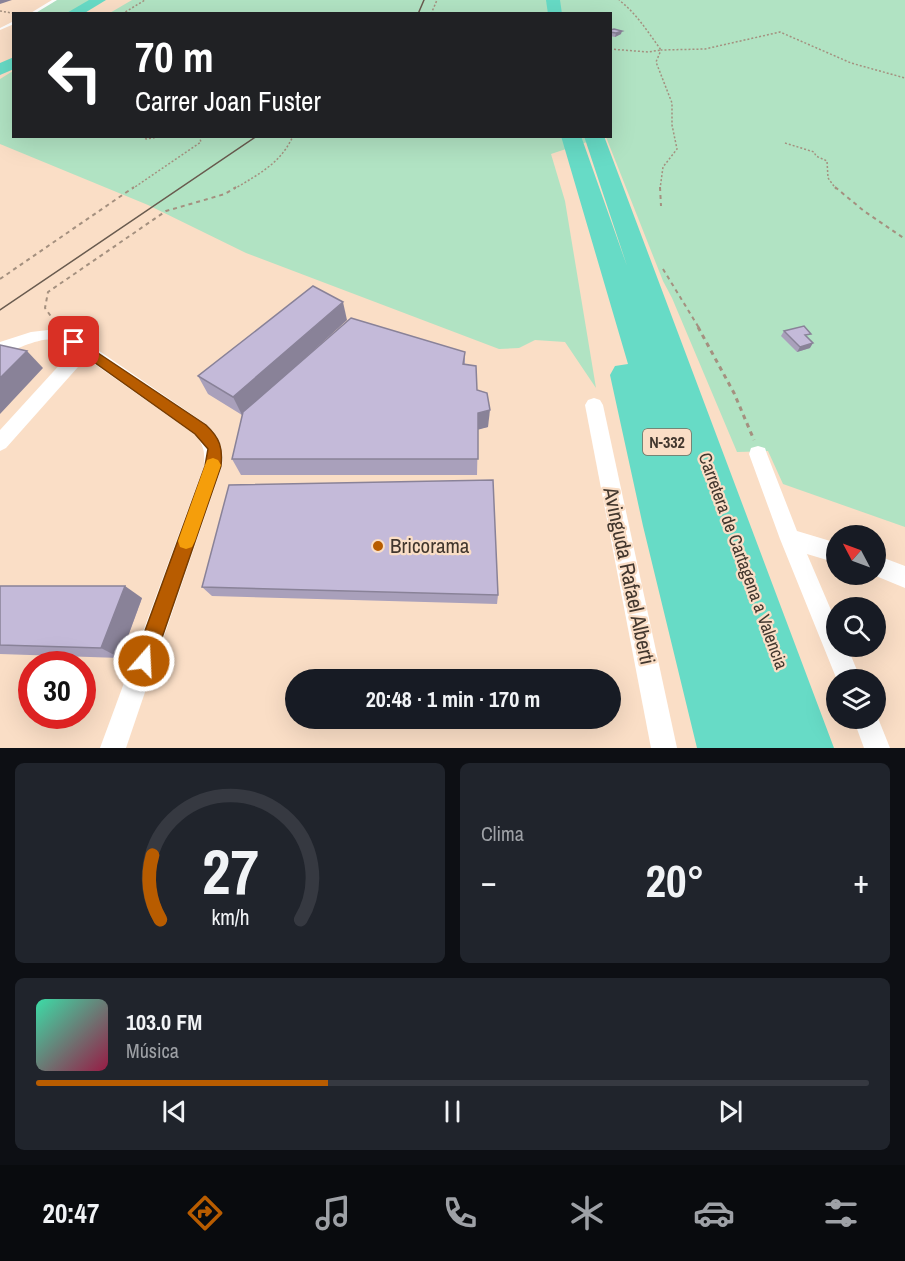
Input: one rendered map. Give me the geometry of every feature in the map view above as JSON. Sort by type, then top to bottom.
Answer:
[{"type":"highway","points":[[77,12],[104,2]]},
{"type":"highway","points":[[82,12],[104,2]]},
{"type":"highway","points":[[580,142],[577,189],[594,247],[662,526],[722,748]]},
{"type":"highway","name":"Carretera de Cartagena a Valencia","points":[[580,142],[621,289],[759,748]]},
{"type":"highway","name":"Carretera de Cartagena a Valencia","points":[[580,142],[810,748]]},
{"type":"street","points":[[0,348],[44,334],[64,335],[209,437],[215,449],[213,466],[113,748]]},
{"type":"street","points":[[0,443],[84,349]]},
{"type":"street","name":"Avinguda Rafael Alberti","points":[[594,405],[664,748]]},
{"type":"street","points":[[758,454],[790,539],[844,669]]},
{"type":"street","points":[[790,539],[826,550]]},
{"type":"street","points":[[886,570],[905,577]]},
{"type":"street","points":[[869,729],[877,748]]},
{"type":"lane","points":[[34,12],[55,0]]},
{"type":"path","points":[[125,12],[145,0]]},
{"type":"path","points":[[619,0],[628,7],[635,18],[641,21],[662,50]]},
{"type":"path","points":[[612,49],[640,52],[705,49],[780,32],[851,63],[905,78]]},
{"type":"path","points":[[661,206],[658,188],[662,165],[667,157],[677,149],[672,125],[672,103],[656,62],[662,50]]},
{"type":"path","points":[[0,279],[201,142],[200,138]]},
{"type":"path","points":[[64,335],[45,308],[48,292],[166,211],[225,194],[271,167],[287,150],[292,138]]},
{"type":"path","points":[[785,142],[814,152],[816,156],[827,161],[829,180],[838,190],[889,230],[905,239]]},
{"type":"path","points":[[661,265],[706,340],[734,393],[758,454]]},
{"type":"green space","points":[[56,0],[94,0],[70,12],[35,12]]},
{"type":"green space","points":[[132,0],[905,0],[905,527],[783,484],[768,451],[737,452],[663,281],[606,138],[612,138],[612,12],[111,12]]},
{"type":"green space","points":[[12,72],[12,138],[599,138],[551,154],[565,201],[596,388],[565,342],[535,340],[519,348],[499,349],[246,253],[148,205],[0,144],[0,79]]},
{"type":"building","points":[[612,30],[622,31],[616,33],[612,32]]},
{"type":"building","points":[[313,286],[343,302],[233,397],[198,376]]},
{"type":"building","points":[[351,318],[465,352],[463,364],[476,366],[477,390],[487,393],[490,410],[478,413],[478,459],[232,459],[243,412]]},
{"type":"building","points":[[804,326],[811,334],[805,335],[813,343],[800,347],[784,331]]},
{"type":"building","points":[[0,345],[27,351],[0,378]]},
{"type":"building","name":"Bricorama","points":[[493,480],[498,595],[202,587],[229,485]]},
{"type":"building","points":[[0,586],[125,586],[101,648],[0,645]]},
{"type":"tram line","points":[[419,12],[424,0]]},
{"type":"tram line","points":[[0,310],[254,138]]},
{"type":"slow traffic","points":[[186,541],[213,465]]},
{"type":"place","name":"Bricorama","points":[[378,546]]},
{"type":"route","points":[[74,342],[201,429],[209,437],[215,449],[213,466],[144,661]]}]
